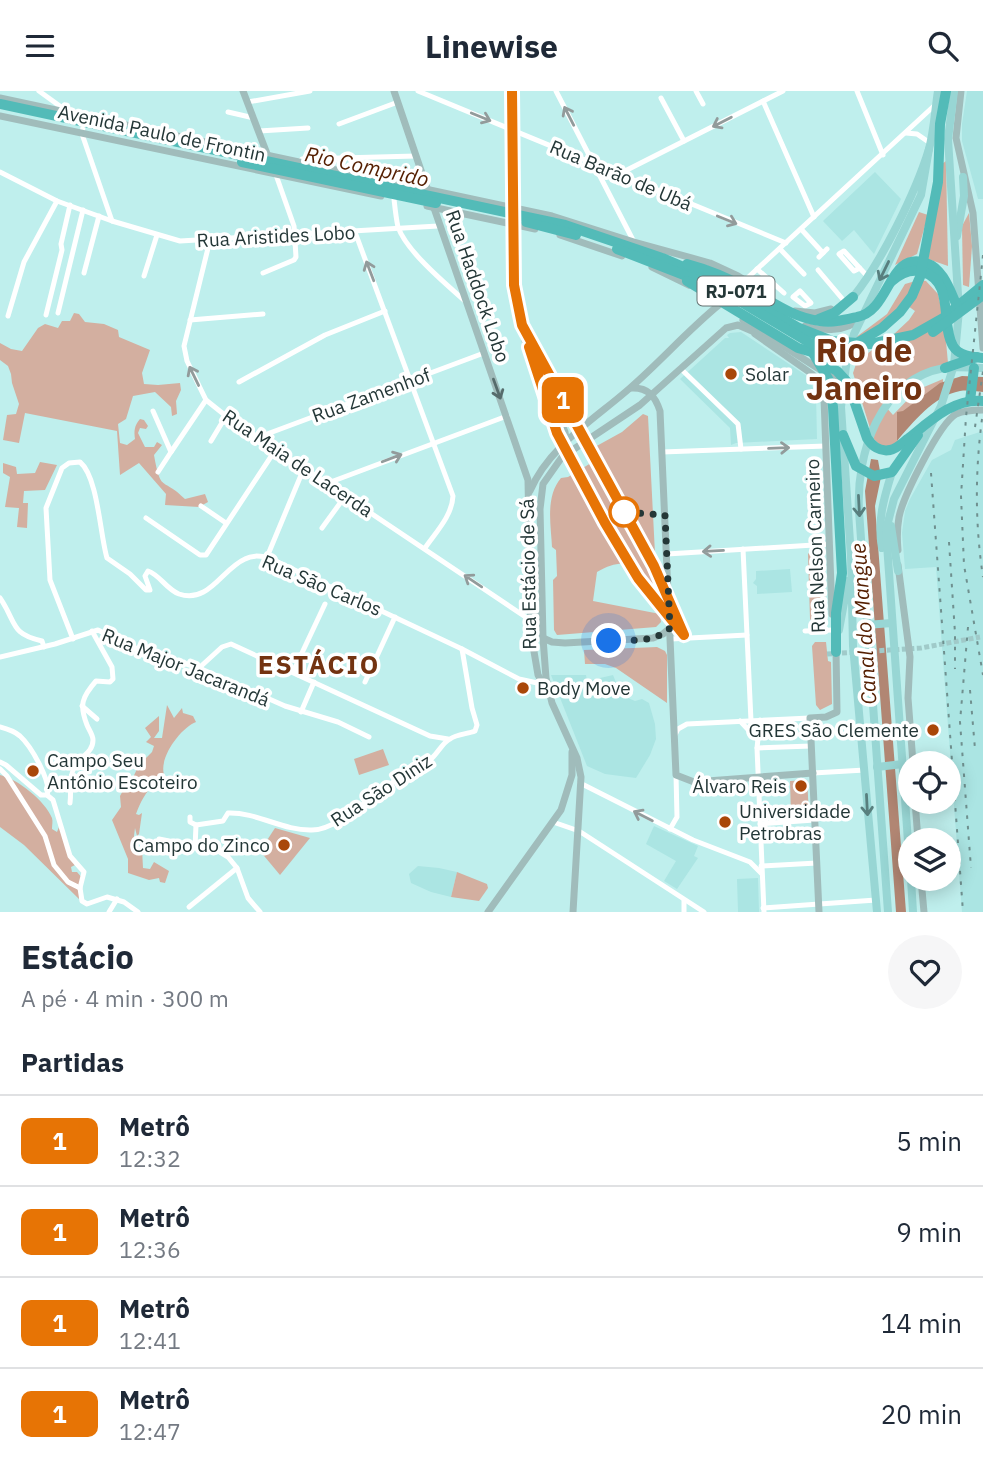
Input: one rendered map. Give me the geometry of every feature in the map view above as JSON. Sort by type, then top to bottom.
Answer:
[{"type":"highway","points":[[807,352],[829,355],[849,348],[882,328],[900,312],[912,296],[920,277],[932,219],[938,182],[940,124],[947,91]]},
{"type":"highway","name":"RJ-071","points":[[0,104],[543,219],[664,259],[723,284],[818,345],[844,350],[869,350],[902,345],[922,338],[946,324],[983,295]]},
{"type":"highway","name":"RJ-071","points":[[0,110],[516,219],[590,240],[729,295],[801,334],[844,343],[870,344],[900,339],[928,328],[983,285]]},
{"type":"highway","points":[[664,259],[716,273],[793,314],[835,318],[863,316]]},
{"type":"highway","name":"Avenida Paulo de Frontin","points":[[863,316],[877,305],[895,272],[911,262],[926,262],[939,271],[959,310]]},
{"type":"highway","points":[[892,281],[901,274],[914,270],[933,278],[945,300],[952,344],[980,365]]},
{"type":"highway","points":[[668,271],[807,352],[845,379],[867,438],[881,450],[896,448],[927,423],[953,407],[976,398],[980,365]]},
{"type":"highway","points":[[680,277],[784,334],[849,348]]},
{"type":"highway","points":[[835,318],[849,300]]},
{"type":"highway","points":[[801,334],[820,362],[832,392],[842,573],[836,614],[836,653]]},
{"type":"highway","points":[[945,368],[980,365]]},
{"type":"highway","points":[[843,435],[856,465],[874,476],[887,474],[927,423]]},
{"type":"main road","points":[[243,91],[276,175]]},
{"type":"main road","name":"Rua Haddock Lobo","points":[[394,91],[438,226],[507,416],[525,470],[529,492]]},
{"type":"main road","points":[[516,91],[516,283],[519,319],[526,344],[558,420],[569,428],[581,429]]},
{"type":"main road","points":[[877,912],[854,659],[851,557],[841,407],[843,380],[854,334],[923,187],[938,91]]},
{"type":"main road","points":[[947,91],[945,132],[949,148]]},
{"type":"main road","points":[[899,751],[889,624],[886,530],[898,490],[941,407],[954,365],[959,310],[949,124],[954,91]]},
{"type":"main road","points":[[961,91],[956,138],[973,213],[980,365]]},
{"type":"main road","name":"Avenida Paulo de Frontin","points":[[0,98],[552,216],[636,252],[680,277],[770,341]]},
{"type":"main road","points":[[40,124],[44,107]]},
{"type":"main road","name":"Avenida Paulo de Frontin","points":[[0,116],[127,141],[636,252],[682,254],[745,280],[790,309],[809,316]]},
{"type":"main road","points":[[127,141],[130,126]]},
{"type":"main road","points":[[188,156],[191,139]]},
{"type":"main road","points":[[809,316],[849,300],[868,277],[909,197],[930,146]]},
{"type":"main road","points":[[955,246],[962,218],[964,177]]},
{"type":"main road","points":[[550,232],[552,216]]},
{"type":"main road","points":[[680,277],[685,265],[682,254]]},
{"type":"main road","name":"Avenida Paulo de Frontin","points":[[693,257],[792,321],[815,329],[846,327],[863,316]]},
{"type":"main road","points":[[710,312],[711,298]]},
{"type":"main road","points":[[529,492],[541,469],[567,441],[631,388],[720,304]]},
{"type":"main road","points":[[562,457],[652,394],[726,328],[738,325],[756,332]]},
{"type":"main road","points":[[770,341],[833,378],[853,398]]},
{"type":"main road","name":"Rua Nelson Carneiro","points":[[770,341],[818,380],[824,398],[832,630],[836,653],[838,712],[827,717],[810,718]]},
{"type":"main road","points":[[888,912],[870,625],[858,489],[866,445],[882,412],[913,381],[945,368]]},
{"type":"main road","points":[[631,388],[644,389],[652,394],[660,411],[676,775],[694,782],[813,773]]},
{"type":"main road","points":[[898,571],[897,527],[902,506],[940,431],[957,414],[968,410],[983,410]]},
{"type":"main road","points":[[562,457],[567,441],[563,425]]},
{"type":"main road","name":"Rua Estácio de Sá","points":[[562,457],[547,477],[540,496],[543,638],[550,695],[558,720],[579,764],[579,831],[573,912]]},
{"type":"main road","points":[[887,474],[879,524],[885,561],[888,563]]},
{"type":"main road","name":"Rua Estácio de Sá","points":[[529,492],[530,619],[534,657],[542,684],[550,695]]},
{"type":"main road","points":[[891,509],[891,538],[910,657],[908,698],[912,751]]},
{"type":"main road","points":[[836,653],[851,557]]},
{"type":"main road","points":[[852,607],[863,566]]},
{"type":"main road","points":[[530,573],[535,595],[537,631],[543,638],[555,643],[653,638],[670,628]]},
{"type":"main road","points":[[870,625],[889,624]]},
{"type":"main road","points":[[653,638],[671,649]]},
{"type":"main road","points":[[545,660],[552,650],[565,643]]},
{"type":"main road","points":[[810,718],[819,908]]},
{"type":"main road","points":[[561,810],[571,783],[572,749]]},
{"type":"main road","points":[[880,766],[898,765]]},
{"type":"main road","points":[[488,912],[569,800],[573,799],[579,803]]},
{"type":"main road","points":[[874,884],[881,828]]},
{"type":"main road","points":[[912,891],[914,912]]},
{"type":"main road","points":[[922,891],[923,912]]},
{"type":"street","points":[[38,91],[44,107]]},
{"type":"street","points":[[38,91],[70,114]]},
{"type":"street","points":[[248,102],[310,91]]},
{"type":"street","name":"Rua Barão de Ubá","points":[[418,91],[786,243]]},
{"type":"street","points":[[556,91],[636,252]]},
{"type":"street","points":[[696,91],[703,104]]},
{"type":"street","points":[[619,174],[783,91]]},
{"type":"street","points":[[857,91],[883,155]]},
{"type":"street","points":[[661,98],[684,141]]},
{"type":"street","points":[[763,101],[814,217]]},
{"type":"street","points":[[339,124],[398,102]]},
{"type":"street","points":[[738,287],[936,105]]},
{"type":"street","points":[[228,112],[254,118]]},
{"type":"street","points":[[85,117],[82,134],[111,221]]},
{"type":"street","points":[[258,131],[308,128]]},
{"type":"street","points":[[906,133],[917,134],[930,146]]},
{"type":"street","points":[[299,163],[302,159],[416,156]]},
{"type":"street","points":[[598,174],[602,167]]},
{"type":"street","name":"Rua Aristides Lobo","points":[[0,173],[57,201],[111,221],[180,241],[438,226]]},
{"type":"street","points":[[263,274],[295,260],[296,235],[276,175]]},
{"type":"street","points":[[394,199],[399,228],[432,272],[466,302]]},
{"type":"street","points":[[8,316],[24,262],[57,201]]},
{"type":"street","points":[[46,315],[70,205]]},
{"type":"street","points":[[58,313],[83,210]]},
{"type":"street","points":[[84,273],[99,216]]},
{"type":"street","points":[[801,229],[823,253]]},
{"type":"street","points":[[355,232],[453,496],[452,506],[425,548]]},
{"type":"street","points":[[144,276],[157,235]]},
{"type":"street","name":"Rua Maia de Lacerda","points":[[210,240],[184,353],[206,400],[226,417],[530,619]]},
{"type":"street","points":[[780,249],[804,274]]},
{"type":"street","points":[[860,268],[868,277]]},
{"type":"street","points":[[757,269],[784,293]]},
{"type":"street","points":[[818,270],[849,300]]},
{"type":"street","points":[[808,300],[800,304],[793,297],[798,291],[808,300],[809,316]]},
{"type":"street","points":[[239,382],[325,335],[386,311]]},
{"type":"street","points":[[190,320],[263,314]]},
{"type":"street","points":[[278,349],[281,358]]},
{"type":"street","name":"Rua Zamenhof","points":[[259,437],[484,353]]},
{"type":"street","points":[[680,368],[738,424],[741,449]]},
{"type":"street","points":[[158,472],[206,400]]},
{"type":"street","points":[[153,411],[171,452]]},
{"type":"street","points":[[328,483],[507,416]]},
{"type":"street","points":[[211,441],[226,417]]},
{"type":"street","points":[[662,452],[826,446]]},
{"type":"street","points":[[146,517],[203,556],[252,488],[276,449]]},
{"type":"street","name":"Rua São Carlos","points":[[73,639],[50,580],[46,508],[65,464],[80,462],[87,471],[99,509],[107,558],[130,574],[146,590],[150,590],[145,576],[148,571],[178,593],[197,594],[210,588],[246,558],[267,557],[462,649],[519,679],[542,684]]},
{"type":"street","points":[[267,557],[304,468]]},
{"type":"street","points":[[322,528],[346,495]]},
{"type":"street","points":[[201,506],[226,523]]},
{"type":"street","points":[[667,554],[830,544]]},
{"type":"street","points":[[743,549],[751,721]]},
{"type":"street","points":[[0,598],[19,633],[42,641],[44,647]]},
{"type":"street","points":[[293,672],[325,604]]},
{"type":"street","points":[[365,682],[395,617]]},
{"type":"street","points":[[805,631],[832,630]]},
{"type":"street","points":[[69,803],[72,794],[70,780],[78,762],[93,744],[82,706],[86,692],[95,681],[110,682],[113,679],[112,667],[92,631]]},
{"type":"street","name":"Rua Major Jacarandá","points":[[0,657],[73,639],[92,631],[103,632],[129,646],[199,668],[301,712],[338,722],[369,737]]},
{"type":"street","points":[[671,639],[747,635]]},
{"type":"street","points":[[199,668],[222,647],[231,644],[430,736],[448,739]]},
{"type":"street","name":"Rua São Diniz","points":[[196,825],[223,821],[228,813],[239,813],[273,823],[317,830],[335,822],[418,768],[440,751],[448,739],[473,732],[477,728],[462,649]]},
{"type":"street","points":[[301,712],[314,682]]},
{"type":"street","points":[[82,706],[97,719]]},
{"type":"street","points":[[674,713],[676,719],[687,724]]},
{"type":"street","points":[[675,735],[680,727],[687,724],[810,718]]},
{"type":"street","points":[[760,720],[757,748],[764,910],[819,908],[876,900]]},
{"type":"street","points":[[740,721],[757,739]]},
{"type":"street","points":[[0,727],[18,734],[32,750],[49,787],[47,795]]},
{"type":"street","points":[[757,748],[811,745]]},
{"type":"street","points":[[0,762],[41,795],[47,795],[53,800],[70,856],[84,872],[80,888],[80,898],[84,903],[90,904],[107,897],[117,899],[138,912]]},
{"type":"street","points":[[0,769],[38,824],[50,846],[54,865],[68,882],[80,888]]},
{"type":"street","points":[[813,773],[865,770]]},
{"type":"street","points":[[670,829],[677,817],[676,775]]},
{"type":"street","points":[[580,783],[670,829],[761,869],[817,863]]},
{"type":"street","points":[[190,817],[190,822],[196,825],[194,846]]},
{"type":"street","points":[[760,824],[814,820]]},
{"type":"street","points":[[553,822],[579,831],[704,912]]},
{"type":"street","points":[[159,839],[195,848],[215,849],[223,853],[237,868],[247,898],[260,912]]},
{"type":"street","points":[[750,862],[760,855]]},
{"type":"street","points":[[189,907],[237,868]]},
{"type":"street","points":[[109,912],[117,899]]},
{"type":"street","points":[[684,900],[684,912]]},
{"type":"shaded area","points":[[967,91],[983,91],[983,199],[978,199],[962,141]]},
{"type":"shaded area","points":[[946,161],[948,266],[928,259],[942,164]]},
{"type":"shaded area","points":[[875,172],[901,199],[874,254],[854,230],[842,241],[823,221]]},
{"type":"shaded area","points":[[919,212],[928,215],[917,254],[895,265]]},
{"type":"shaded area","points":[[969,213],[972,246],[969,287],[963,285],[962,226]]},
{"type":"shaded area","points":[[926,281],[938,294],[944,320],[948,363],[923,372],[885,406],[893,415],[917,390],[943,379],[943,385],[899,417],[897,446],[887,448],[873,438],[853,373],[857,361],[893,335],[915,311],[908,306],[860,340],[855,338],[887,314],[905,284]]},
{"type":"shaded area","points":[[74,313],[79,314],[85,322],[104,324],[118,330],[119,337],[150,350],[142,373],[144,384],[180,383],[181,390],[176,401],[177,414],[172,416],[171,407],[155,392],[133,396],[126,419],[118,424],[120,443],[127,445],[135,439],[137,424],[140,419],[144,420],[148,426],[146,429],[140,428],[138,433],[145,447],[154,447],[157,442],[162,445],[154,455],[161,480],[185,499],[205,494],[208,502],[199,507],[165,505],[166,494],[139,463],[120,475],[117,431],[25,413],[19,443],[3,440],[7,415],[16,414],[19,404],[8,366],[0,360],[0,343],[22,351],[38,328],[45,324],[58,328],[62,321],[70,321]]},
{"type":"shaded area","points":[[741,332],[807,376],[816,394],[817,439],[731,445],[730,428],[680,379],[725,338],[729,338],[727,335]]},
{"type":"shaded area","points":[[962,376],[983,377],[983,392],[960,391],[941,398],[897,441],[897,412],[903,411],[940,383]]},
{"type":"shaded area","points":[[643,414],[648,416],[657,593],[639,566],[617,564],[597,572],[593,601],[660,614],[661,622],[656,627],[557,635],[554,630],[553,580],[557,576],[556,550],[552,547],[550,521],[551,502],[556,486],[561,478],[568,477],[591,463],[589,455],[593,448],[622,432]]},
{"type":"shaded area","points":[[983,431],[983,912],[962,912],[961,828],[956,828],[955,814],[961,814],[961,751],[950,751],[936,567],[905,569],[902,533],[905,511],[932,460],[951,450],[955,440]]},
{"type":"shaded area","points":[[871,459],[878,460],[881,477],[875,506],[900,828],[898,891],[904,891],[906,912],[896,912],[865,491]]},
{"type":"shaded area","points":[[40,462],[57,465],[45,490],[24,491],[23,503],[28,503],[27,528],[17,527],[19,508],[5,507],[10,477],[3,473],[3,463],[16,467],[17,474],[35,473]]},
{"type":"shaded area","points":[[810,552],[824,552],[826,621],[813,622],[810,619]]},
{"type":"shaded area","points":[[790,569],[792,592],[757,594],[757,586],[753,583],[756,571]]},
{"type":"shaded area","points":[[815,642],[826,642],[828,661],[831,662],[832,704],[820,710],[816,705],[812,646]]},
{"type":"shaded area","points":[[657,647],[667,655],[667,703],[616,668],[605,664],[585,664],[584,650]]},
{"type":"shaded area","points":[[551,675],[586,675],[587,681],[613,675],[621,695],[649,703],[656,739],[636,778],[605,774],[587,766]]},
{"type":"shaded area","points":[[167,705],[174,718],[182,708],[183,713],[193,716],[196,722],[182,732],[165,760],[163,769],[165,777],[171,783],[171,789],[167,791],[162,784],[155,783],[142,801],[136,814],[142,813],[139,834],[137,836],[135,828],[133,844],[142,849],[143,868],[150,869],[154,862],[169,871],[165,883],[160,882],[159,878],[149,880],[128,873],[128,859],[112,820],[121,807],[120,796],[126,785],[129,786],[137,769],[141,767],[144,755],[146,758],[152,752],[154,746],[146,742],[151,737],[145,728],[159,716],[159,731],[154,738],[162,738]]},
{"type":"shaded area","points":[[383,749],[389,765],[359,775],[354,759]]},
{"type":"shaded area","points":[[0,775],[15,781],[30,792],[48,811],[52,819],[52,829],[57,832],[59,827],[75,865],[71,867],[72,872],[77,872],[83,879],[79,899],[24,845],[0,827]]},
{"type":"shaded area","points":[[807,780],[809,813],[791,815],[790,781]]},
{"type":"shaded area","points":[[654,826],[698,846],[694,856],[698,858],[677,889],[664,881],[676,861],[646,844]]},
{"type":"shaded area","name":"Campo do Zinco","points":[[275,828],[310,838],[280,875],[260,851]]},
{"type":"shaded area","points":[[418,866],[457,872],[451,897],[411,883],[409,874]]},
{"type":"shaded area","points":[[457,872],[487,884],[488,888],[479,901],[451,897]]},
{"type":"shaded area","points":[[758,878],[759,912],[738,912],[737,879]]},
{"type":"tunnel","points":[[827,654],[921,648],[980,637]]},
{"type":"railway","points":[[983,255],[966,417],[961,496],[964,565],[983,675]]},
{"type":"railway","points":[[975,427],[983,371]]},
{"type":"railway","points":[[982,419],[977,498],[983,577]]},
{"type":"railway","points":[[931,473],[963,912]]},
{"type":"railway","points":[[949,542],[955,669]]},
{"type":"railway","points":[[968,627],[960,722],[971,868]]},
{"type":"railway","points":[[970,690],[975,749]]},
{"type":"metro line","name":"1","points":[[512,91],[514,285],[522,325],[654,566],[684,635],[638,578],[605,523],[557,433],[529,347]]},
{"type":"place","name":"Solar","points":[[731,374]]},
{"type":"place","name":"Body Move","points":[[523,688]]},
{"type":"place","name":"GRES São Clemente","points":[[933,730]]},
{"type":"place","name":"Campo Seu Antônio Escoteiro","points":[[33,771]]},
{"type":"place","name":"Álvaro Reis","points":[[801,786]]},
{"type":"place","name":"Universidade Petrobras","points":[[725,822]]},
{"type":"place","name":"Campo do Zinco","points":[[284,845]]},
{"type":"district","name":"Rio de Janeiro","points":[[864,368]]},
{"type":"district","name":"ESTÁCIO","points":[[319,664]]},
{"type":"route","points":[[609,641],[653,638],[670,628],[665,515],[624,512]]},
{"type":"water label","name":"Rio Comprido","points":[[367,166]]},
{"type":"water label","name":"Canal do Mangue","points":[[863,624]]}]
